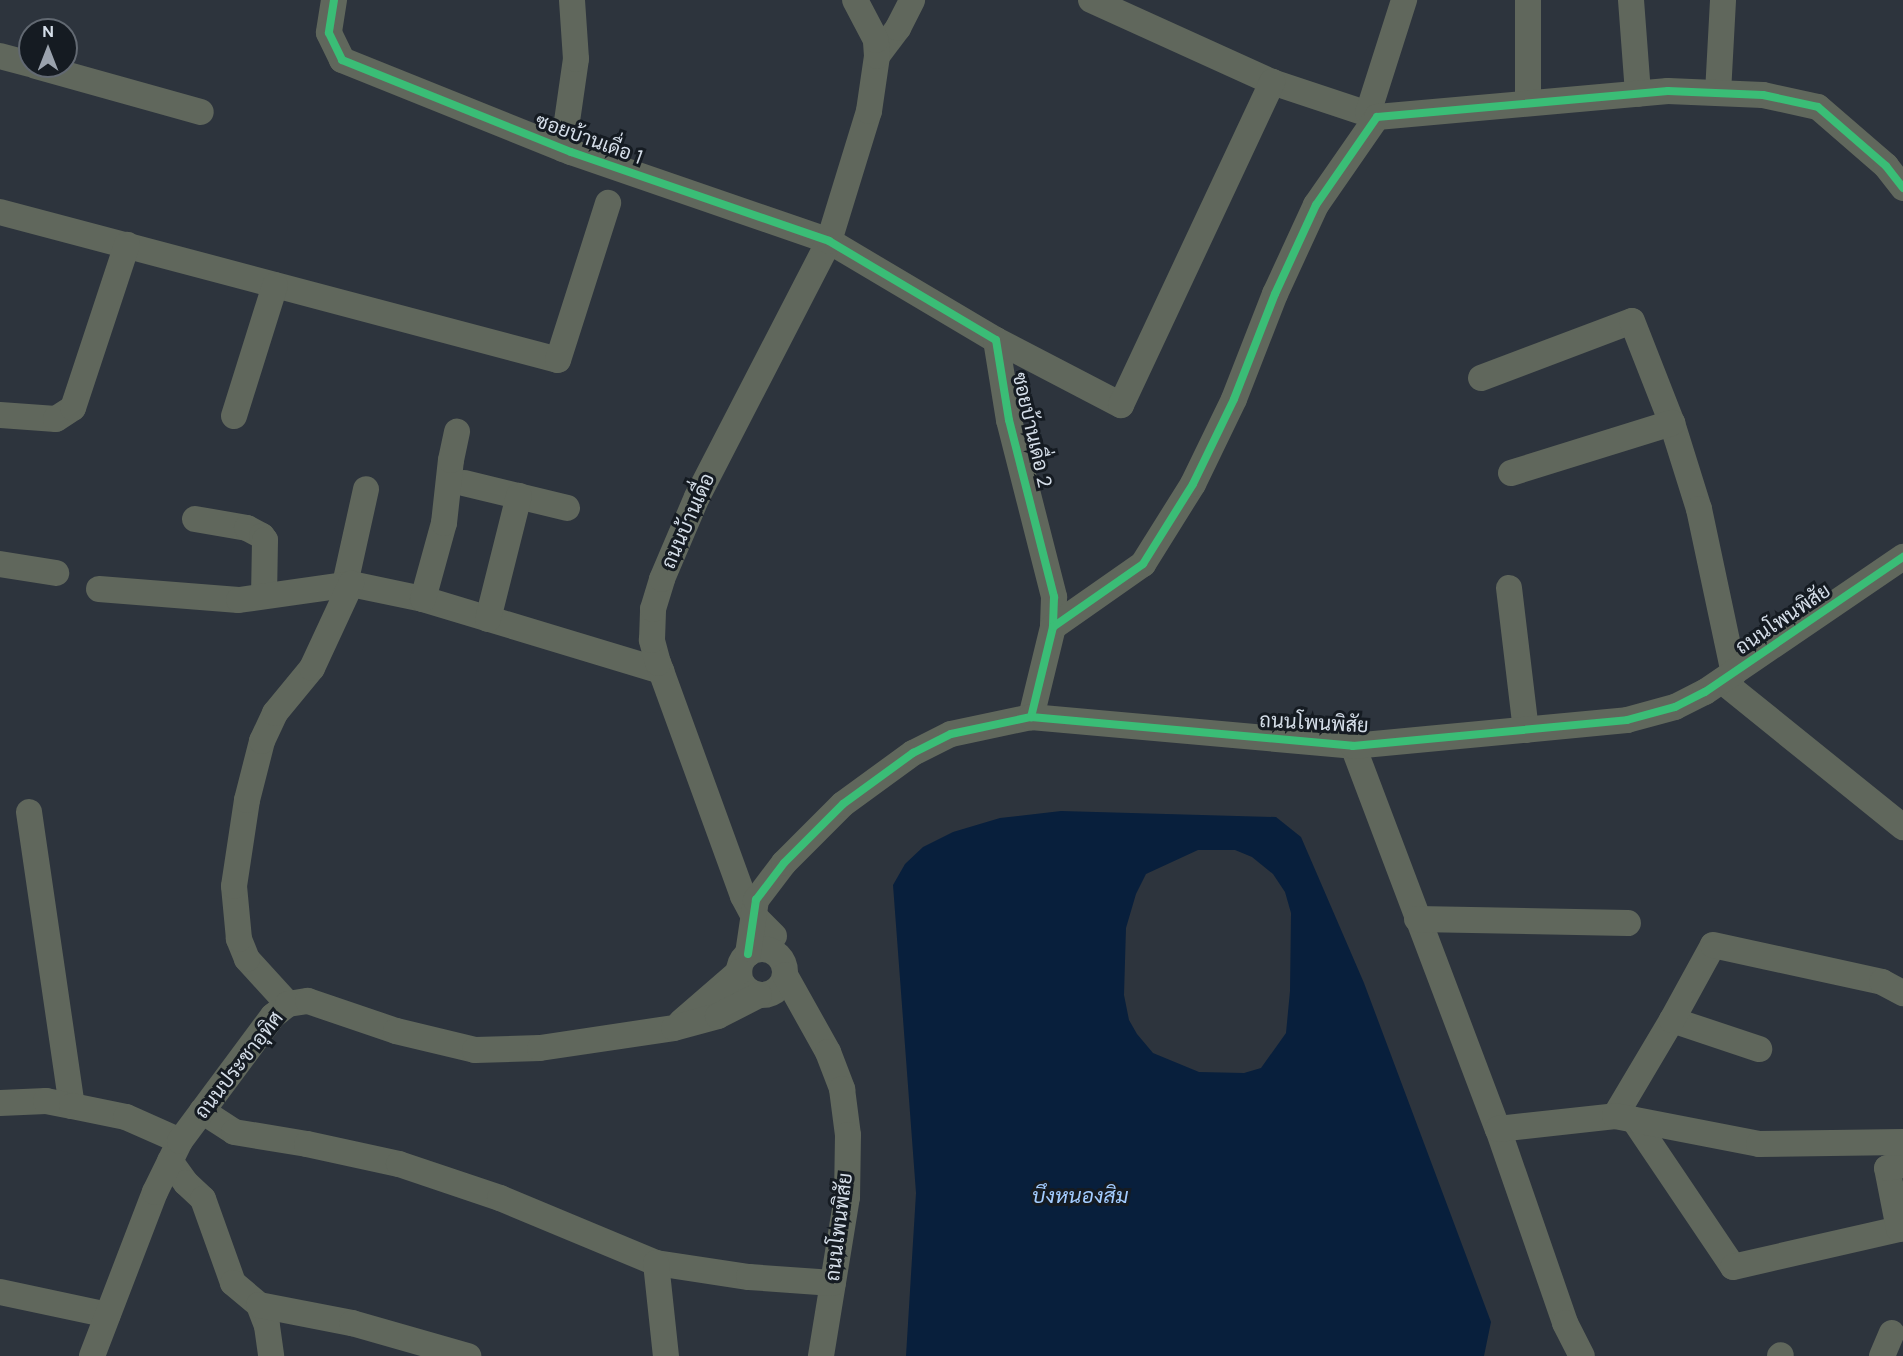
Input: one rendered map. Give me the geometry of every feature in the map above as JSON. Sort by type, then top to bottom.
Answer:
[{"type":"street","name":"ซอยบ้านเดื่อ 1","points":[[334,0],[329,33],[342,60],[563,149],[829,241]]},
{"type":"street","points":[[563,149],[576,59],[572,0]]},
{"type":"street","points":[[855,0],[876,40],[877,56]]},
{"type":"street","points":[[877,56],[898,28],[912,0]]},
{"type":"street","points":[[1053,627],[1143,564],[1193,484],[1234,399],[1275,294],[1316,205],[1372,115],[1404,0]]},
{"type":"street","points":[[1528,0],[1528,104]]},
{"type":"street","points":[[1631,0],[1638,94]]},
{"type":"street","points":[[1718,93],[1723,0]]},
{"type":"street","points":[[1098,2],[1272,82],[1372,115],[1668,92],[1763,95],[1818,107],[1886,166],[1903,188]]},
{"type":"street","points":[[0,56],[18,61]]},
{"type":"street","name":"ถนนบ้านเดื่อ","points":[[778,955],[743,896],[661,671],[651,640],[653,609],[662,579],[697,497],[829,241],[869,111],[877,56]]},
{"type":"street","points":[[78,78],[201,112]]},
{"type":"street","points":[[829,241],[996,340],[1121,405],[1272,82]]},
{"type":"street","points":[[0,212],[558,360],[608,203]]},
{"type":"street","points":[[0,415],[56,419],[73,408],[127,245]]},
{"type":"street","points":[[234,416],[275,285]]},
{"type":"street","points":[[1481,378],[1632,321],[1672,423],[1699,509],[1728,677],[1903,827]]},
{"type":"street","name":"ซอยบ้านเดื่อ 2","points":[[996,340],[1009,420],[1052,581],[1053,627],[1031,717]]},
{"type":"street","points":[[1511,473],[1672,423]]},
{"type":"street","points":[[423,599],[444,523],[451,460],[457,432]]},
{"type":"street","points":[[464,483],[567,508]]},
{"type":"street","points":[[288,1004],[247,959],[239,939],[234,886],[247,800],[262,741],[275,713],[312,668],[348,584],[366,489]]},
{"type":"street","points":[[488,619],[519,496]]},
{"type":"street","points":[[195,519],[248,528],[262,536],[265,540],[264,596]]},
{"type":"street","name":"ถนนโพนพิสัย","points":[[744,963],[756,900],[784,863],[843,804],[913,753],[951,734],[1031,717],[1353,746],[1627,720],[1675,707],[1728,677],[1903,556]]},
{"type":"street","points":[[0,564],[56,573]]},
{"type":"street","points":[[99,589],[239,600],[348,584],[423,599],[661,671]]},
{"type":"street","points":[[1509,588],[1526,730]]},
{"type":"street","points":[[1353,746],[1498,1129],[1565,1323],[1582,1356]]},
{"type":"street","points":[[29,812],[72,1106]]},
{"type":"street","points":[[763,995],[778,989],[778,955],[770,883]]},
{"type":"street","points":[[1417,919],[1628,923]]},
{"type":"street","points":[[1625,1118],[1672,1020],[1713,945],[1882,982],[1903,993]]},
{"type":"street","points":[[674,1028],[744,963],[762,950],[778,955]]},
{"type":"street","name":"ถนนโพนพิสัย","points":[[778,955],[817,1030],[842,1089],[848,1135],[847,1197],[821,1356]]},
{"type":"street","points":[[744,963],[742,985],[753,993],[763,995],[817,1030]]},
{"type":"street","name":"ถนนประชาอุทิศ","points":[[92,1356],[155,1192],[175,1151],[273,1016],[288,1004],[308,1001],[396,1031],[476,1050],[540,1048],[674,1028],[718,1016],[763,995]]},
{"type":"street","points":[[1672,1020],[1759,1049]]},
{"type":"street","points":[[0,1103],[46,1101],[126,1117],[175,1151],[186,1183],[203,1199],[233,1283],[259,1305],[267,1326],[271,1356]]},
{"type":"street","points":[[202,1111],[234,1132],[307,1144],[410,1167],[500,1198],[656,1263],[749,1278],[832,1283]]},
{"type":"street","points":[[1498,1129],[1625,1118],[1759,1144],[1903,1142]]},
{"type":"street","points":[[1625,1118],[1732,1267],[1899,1229],[1887,1168],[1903,1165]]},
{"type":"street","points":[[656,1263],[666,1356]]},
{"type":"street","points":[[0,1292],[108,1316]]},
{"type":"street","points":[[259,1305],[352,1323],[468,1356]]},
{"type":"water","name":"บึงหนองสิม","points":[[1061,811],[1276,817],[1301,837],[1364,983],[1491,1322],[1484,1356],[906,1356],[916,1193],[893,885],[905,864],[923,847],[953,832],[1000,818]],"holes":[[[1198,850],[1235,850],[1252,857],[1273,874],[1285,892],[1291,913],[1290,991],[1286,1033],[1261,1068],[1244,1073],[1199,1072],[1153,1053],[1129,1020],[1124,995],[1126,928],[1136,894],[1146,874]]]},
{"type":"cycle path","points":[[334,0],[329,33],[342,60],[571,152],[829,241],[996,340],[1009,420],[1054,597],[1053,627],[1031,717]]},
{"type":"cycle path","points":[[1053,627],[1143,564],[1193,484],[1234,399],[1275,294],[1316,205],[1377,117],[1668,91],[1763,95],[1818,107],[1886,166],[1903,188]]},
{"type":"cycle path","points":[[748,954],[756,900],[784,863],[843,804],[913,753],[951,734],[1031,717],[1353,746],[1627,720],[1675,707],[1705,692],[1903,557]]}]
